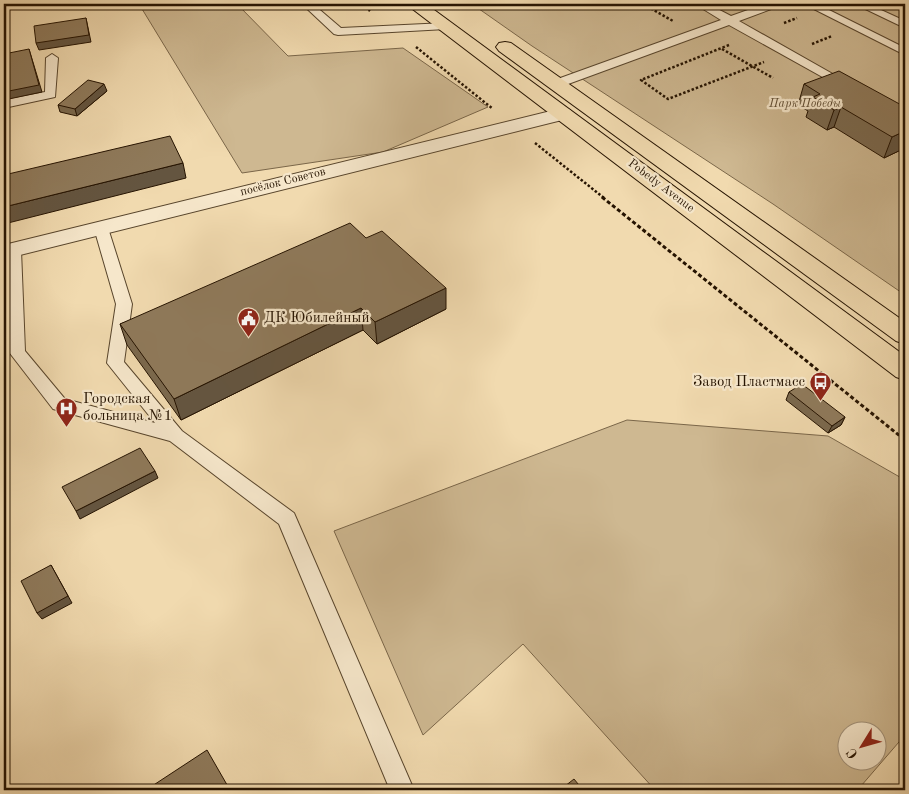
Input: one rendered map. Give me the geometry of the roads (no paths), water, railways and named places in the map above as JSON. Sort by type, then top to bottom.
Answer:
[{"type":"main road","name":"Pobedy Avenue","points":[[415,4],[905,370]]},
{"type":"main road","name":"Pobedy Avenue","points":[[445,4],[905,335]]},
{"type":"street","name":"посёлок Советов","points":[[8,251],[563,114]]},
{"type":"lane","points":[[307,4],[338,32],[446,26]]},
{"type":"lane","points":[[700,4],[856,90]]},
{"type":"lane","points":[[556,84],[775,4]]},
{"type":"lane","points":[[809,4],[905,52]]},
{"type":"lane","points":[[860,4],[905,25]]},
{"type":"lane","points":[[4,104],[52,94],[52,58]]},
{"type":"lane","points":[[101,228],[124,304],[115,363],[176,436],[287,519],[402,790]]},
{"type":"lane","points":[[8,251],[17,352],[59,404],[176,436]]},
{"type":"place","name":"ДК Юбилейный","points":[[248,337]]},
{"type":"place","name":"Завод Пластмасс","points":[[821,401]]},
{"type":"place","name":"Городская больница №1","points":[[67,427]]},
{"type":"park label","name":"Парк Победы","points":[[805,104]]}]
